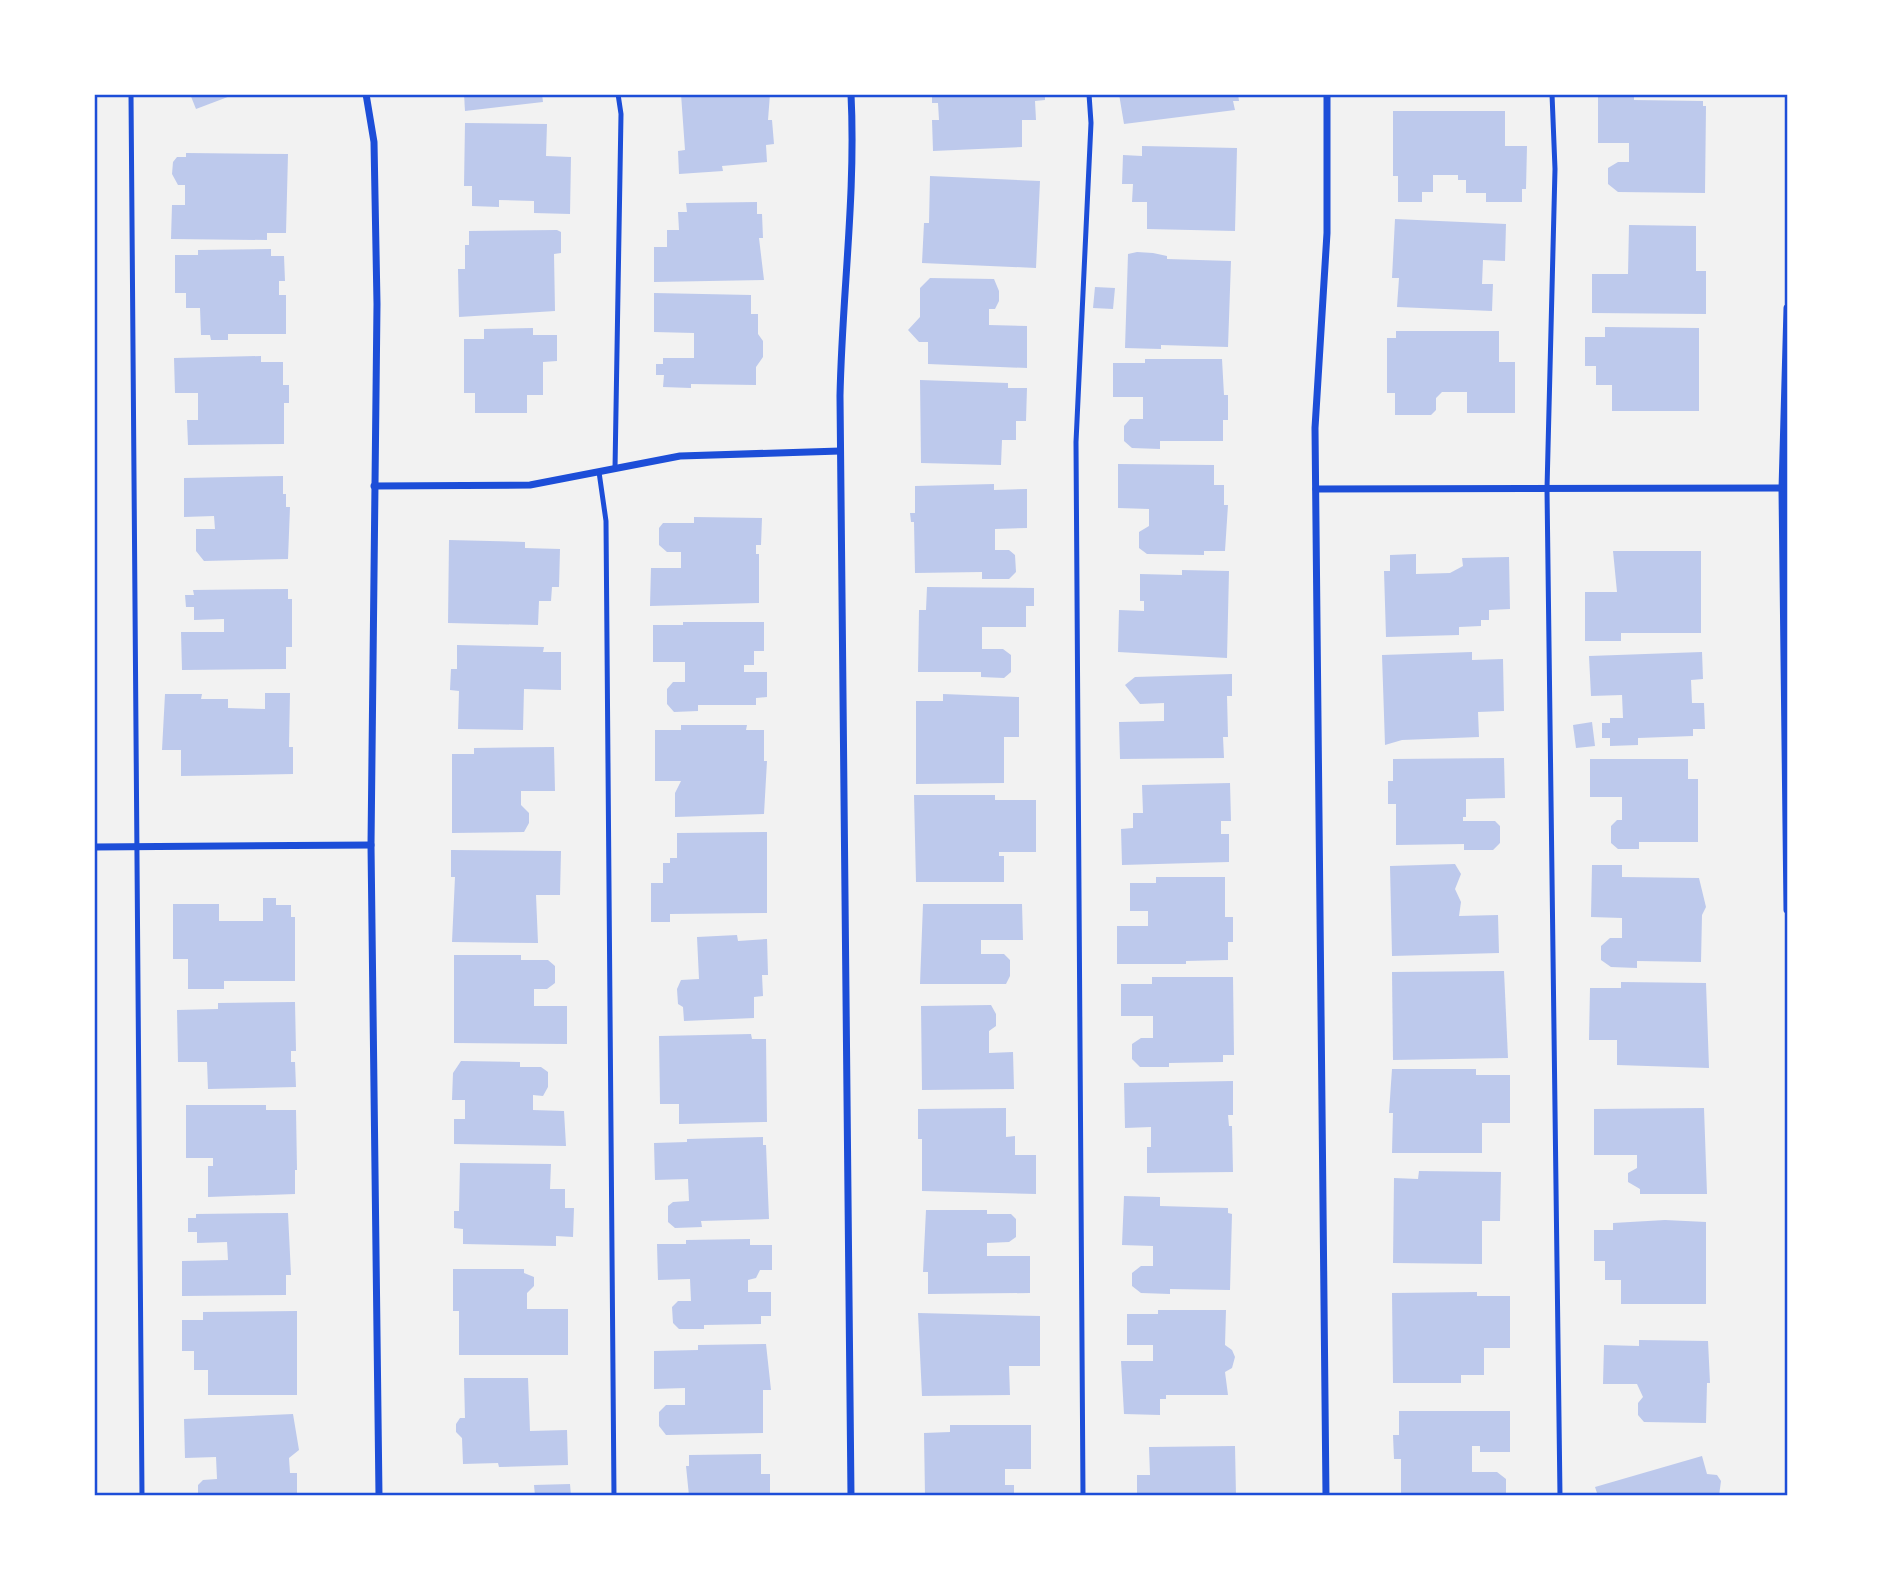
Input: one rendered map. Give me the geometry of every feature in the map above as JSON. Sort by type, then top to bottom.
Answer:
[{"type":"street","points":[[366,94],[374,142],[377,304],[371,845],[379,1496]]},
{"type":"street","points":[[850,1496],[841,451],[842,328],[853,197],[851,94]]},
{"type":"street","points":[[1326,1496],[1316,403],[1327,233],[1327,94]]},
{"type":"street","points":[[1787,309],[1787,910]]},
{"type":"street","points":[[374,486],[530,485],[680,456],[841,451]]},
{"type":"street","points":[[1316,489],[1785,489]]},
{"type":"street","points":[[94,847],[371,845]]},
{"type":"lane","points":[[131,94],[142,1496]]},
{"type":"lane","points":[[615,469],[621,114],[618,94]]},
{"type":"lane","points":[[1083,1496],[1076,442],[1091,123],[1089,94]]},
{"type":"lane","points":[[1552,94],[1555,169],[1547,489],[1560,1496]]},
{"type":"lane","points":[[599,472],[606,522],[614,1496]]},
{"type":"building","points":[[190,94],[233,94],[233,95],[196,109]]},
{"type":"building","points":[[464,94],[542,94],[543,102],[465,111]]},
{"type":"building","points":[[681,94],[770,94],[768,120],[772,120],[774,144],[766,145],[767,162],[722,166],[723,171],[679,174],[678,151],[685,150]]},
{"type":"building","points":[[932,94],[1045,94],[1045,100],[1035,101],[1036,120],[1022,120],[1022,147],[933,151],[932,120],[939,120],[938,103],[932,103]]},
{"type":"building","points":[[1119,94],[1238,94],[1239,101],[1233,101],[1235,110],[1124,124]]},
{"type":"building","points":[[1598,94],[1634,94],[1634,100],[1703,101],[1703,106],[1706,106],[1705,193],[1618,192],[1608,184],[1608,168],[1618,162],[1629,162],[1629,143],[1598,143]]},
{"type":"building","points":[[1393,111],[1505,111],[1505,146],[1527,146],[1526,189],[1522,189],[1522,202],[1486,202],[1486,193],[1466,193],[1466,180],[1458,180],[1458,175],[1433,175],[1433,192],[1422,192],[1422,202],[1398,202],[1398,176],[1393,176]]},
{"type":"building","points":[[465,123],[547,124],[546,156],[571,157],[570,214],[534,213],[534,201],[499,200],[499,207],[472,206],[472,186],[464,186]]},
{"type":"building","points":[[1142,146],[1237,148],[1235,231],[1147,229],[1147,202],[1132,202],[1133,184],[1122,184],[1123,155],[1142,156]]},
{"type":"building","points":[[186,153],[288,154],[286,233],[267,233],[267,240],[171,239],[172,205],[185,205],[185,185],[178,185],[172,174],[173,162],[177,157],[186,157]]},
{"type":"building","points":[[930,176],[1040,181],[1036,268],[922,263],[924,223],[929,223]]},
{"type":"building","points":[[757,202],[757,214],[762,214],[763,238],[759,238],[764,280],[654,282],[654,247],[667,247],[667,230],[679,230],[678,212],[687,212],[686,203]]},
{"type":"building","points":[[1395,219],[1506,224],[1505,261],[1483,260],[1482,284],[1493,284],[1492,311],[1397,307],[1399,278],[1392,278]]},
{"type":"building","points":[[1629,225],[1696,226],[1696,271],[1706,271],[1706,314],[1592,313],[1592,274],[1628,274]]},
{"type":"building","points":[[469,231],[561,232],[561,253],[554,254],[555,311],[459,317],[458,269],[465,269],[465,245],[469,245]]},
{"type":"building","points":[[271,249],[271,256],[284,256],[285,281],[279,281],[279,295],[286,295],[286,334],[228,334],[228,340],[211,340],[210,335],[201,335],[200,308],[186,308],[186,293],[175,293],[175,255],[198,255],[198,250]]},
{"type":"building","points":[[1137,252],[1167,256],[1167,259],[1231,261],[1228,347],[1161,345],[1161,349],[1125,348],[1128,254]]},
{"type":"building","points":[[930,278],[994,279],[999,291],[999,301],[995,309],[989,309],[989,325],[1027,326],[1027,368],[928,364],[928,342],[919,342],[908,330],[920,317],[920,288]]},
{"type":"building","points":[[1095,287],[1115,288],[1113,309],[1093,308]]},
{"type":"building","points":[[654,293],[751,295],[751,314],[758,314],[758,334],[763,341],[763,357],[756,367],[756,385],[691,384],[691,388],[663,387],[664,375],[656,375],[656,364],[663,364],[663,358],[694,358],[694,333],[654,332]]},
{"type":"building","points":[[1605,327],[1699,328],[1699,411],[1612,411],[1612,385],[1596,385],[1596,366],[1585,366],[1585,337],[1605,337]]},
{"type":"building","points":[[533,328],[533,335],[557,335],[557,361],[543,362],[543,395],[527,395],[527,413],[475,413],[475,393],[464,393],[464,339],[484,339],[484,329]]},
{"type":"building","points":[[1396,331],[1499,331],[1499,362],[1515,362],[1515,413],[1467,413],[1467,392],[1442,392],[1436,398],[1436,410],[1431,415],[1395,415],[1395,393],[1387,393],[1387,338],[1396,338]]},
{"type":"building","points":[[261,356],[261,362],[283,362],[283,385],[289,385],[289,403],[284,403],[284,444],[188,445],[187,420],[198,420],[198,393],[175,393],[174,358]]},
{"type":"building","points":[[1145,359],[1222,359],[1224,395],[1228,395],[1228,420],[1223,420],[1223,441],[1160,441],[1160,449],[1132,448],[1124,441],[1124,426],[1130,419],[1143,419],[1143,397],[1113,397],[1113,363],[1145,363]]},
{"type":"building","points":[[920,380],[1008,383],[1008,388],[1027,388],[1026,421],[1016,421],[1016,440],[1002,440],[1001,465],[921,463]]},
{"type":"building","points":[[1118,464],[1214,465],[1214,485],[1224,485],[1224,505],[1228,505],[1225,551],[1204,551],[1204,555],[1147,554],[1139,548],[1139,532],[1149,526],[1149,509],[1118,508]]},
{"type":"building","points":[[283,476],[283,494],[286,494],[286,507],[290,507],[288,559],[204,561],[196,551],[196,529],[215,529],[214,516],[184,517],[184,478]]},
{"type":"building","points":[[994,484],[994,490],[1027,489],[1027,528],[995,529],[995,550],[1009,550],[1015,555],[1016,572],[1009,579],[982,579],[982,572],[915,573],[914,522],[911,522],[910,513],[915,513],[915,486]]},
{"type":"building","points":[[694,517],[762,518],[761,545],[756,545],[756,554],[759,554],[759,603],[650,606],[651,568],[681,568],[681,552],[667,552],[659,545],[659,528],[663,523],[694,523]]},
{"type":"building","points":[[449,540],[525,542],[525,548],[560,549],[559,587],[552,587],[551,601],[539,601],[538,625],[448,623]]},
{"type":"building","points":[[1613,551],[1701,551],[1701,633],[1621,633],[1621,641],[1585,641],[1585,592],[1617,592]]},
{"type":"building","points":[[1416,554],[1416,574],[1450,573],[1463,566],[1462,558],[1509,557],[1510,609],[1489,610],[1489,620],[1481,620],[1481,626],[1459,627],[1459,635],[1386,637],[1384,571],[1390,571],[1390,555]]},
{"type":"building","points":[[1182,570],[1229,571],[1227,658],[1118,652],[1119,610],[1144,611],[1144,601],[1140,601],[1140,574],[1182,575]]},
{"type":"building","points":[[927,587],[1034,588],[1034,606],[1026,606],[1026,627],[982,627],[982,649],[1003,649],[1011,655],[1011,672],[1004,678],[981,677],[981,672],[918,672],[919,610],[926,610]]},
{"type":"building","points":[[288,589],[288,599],[292,599],[292,647],[286,647],[286,669],[182,670],[181,632],[224,632],[224,619],[194,620],[194,607],[186,607],[185,595],[194,595],[193,590]]},
{"type":"building","points":[[683,622],[764,622],[764,651],[754,651],[754,665],[744,665],[744,672],[767,672],[767,697],[756,698],[756,705],[698,705],[698,711],[674,712],[667,704],[667,689],[673,682],[685,682],[685,662],[653,662],[653,625],[683,625]]},
{"type":"building","points":[[457,645],[544,647],[543,652],[561,652],[561,690],[524,689],[523,730],[458,729],[459,691],[450,690],[451,669],[457,669]]},
{"type":"building","points":[[1472,652],[1472,660],[1503,659],[1504,711],[1478,712],[1479,737],[1402,740],[1385,745],[1382,655]]},
{"type":"building","points":[[1702,652],[1703,679],[1691,680],[1692,703],[1704,703],[1705,729],[1693,729],[1693,736],[1638,738],[1638,745],[1610,746],[1610,738],[1602,738],[1602,723],[1610,723],[1610,718],[1623,718],[1622,695],[1591,696],[1589,656]]},
{"type":"building","points":[[1232,674],[1232,696],[1227,696],[1228,737],[1223,737],[1224,758],[1120,759],[1119,722],[1164,721],[1164,703],[1140,704],[1125,685],[1135,677]]},
{"type":"building","points":[[265,693],[290,693],[289,747],[293,747],[293,774],[181,776],[181,750],[162,750],[165,694],[202,694],[201,699],[228,699],[228,708],[265,709]]},
{"type":"building","points":[[943,694],[1019,697],[1019,737],[1004,737],[1004,783],[916,784],[916,701],[943,701]]},
{"type":"building","points":[[1592,722],[1595,746],[1576,748],[1573,725]]},
{"type":"building","points":[[681,725],[747,725],[746,730],[764,730],[764,761],[767,761],[764,814],[675,817],[675,793],[681,781],[655,781],[655,730],[681,730]]},
{"type":"building","points":[[554,747],[555,791],[521,791],[521,805],[529,813],[529,823],[524,832],[452,833],[452,754],[474,754],[474,748]]},
{"type":"building","points":[[1504,758],[1505,798],[1466,799],[1466,817],[1463,817],[1463,821],[1495,821],[1500,826],[1500,843],[1493,850],[1464,850],[1464,844],[1396,845],[1396,804],[1388,804],[1388,781],[1393,781],[1393,759]]},
{"type":"building","points":[[1590,759],[1688,759],[1688,779],[1698,779],[1698,842],[1639,842],[1639,849],[1618,849],[1611,843],[1611,826],[1617,820],[1622,820],[1622,797],[1590,797]]},
{"type":"building","points":[[1230,783],[1231,821],[1221,821],[1221,834],[1229,834],[1229,862],[1122,865],[1121,829],[1133,828],[1133,813],[1143,813],[1142,785]]},
{"type":"building","points":[[914,795],[995,795],[995,800],[1036,800],[1036,852],[999,852],[999,856],[1004,856],[1004,882],[916,882]]},
{"type":"building","points":[[767,832],[767,913],[670,914],[670,922],[651,922],[651,883],[663,883],[663,863],[670,863],[670,858],[677,858],[677,833]]},
{"type":"building","points":[[451,850],[561,851],[560,895],[536,895],[538,943],[452,942],[455,877],[451,877]]},
{"type":"building","points":[[1455,864],[1461,874],[1455,889],[1461,902],[1459,916],[1498,915],[1499,953],[1392,956],[1390,866]]},
{"type":"building","points":[[1592,865],[1622,865],[1622,877],[1699,878],[1706,907],[1702,915],[1701,962],[1637,961],[1637,968],[1611,967],[1601,960],[1601,946],[1610,938],[1622,938],[1622,918],[1591,917]]},
{"type":"building","points":[[1156,877],[1225,877],[1225,917],[1233,917],[1233,942],[1228,942],[1228,960],[1186,961],[1186,964],[1117,964],[1117,926],[1148,926],[1148,911],[1130,911],[1130,883],[1156,883]]},
{"type":"building","points":[[263,898],[276,898],[276,905],[291,905],[291,917],[295,917],[295,981],[224,981],[224,989],[188,989],[188,959],[173,959],[173,904],[219,904],[219,921],[263,921]]},
{"type":"building","points":[[923,904],[1022,904],[1023,940],[981,940],[981,954],[1004,954],[1010,960],[1010,976],[1006,984],[920,984]]},
{"type":"building","points":[[737,935],[738,941],[767,939],[768,975],[762,975],[763,996],[754,997],[754,1018],[684,1021],[683,1007],[678,1004],[677,989],[681,980],[699,979],[697,937]]},
{"type":"building","points":[[454,955],[521,955],[521,960],[548,960],[555,966],[555,983],[547,989],[534,989],[534,1006],[567,1006],[567,1044],[454,1043]]},
{"type":"building","points":[[1504,971],[1508,1058],[1393,1060],[1392,972]]},
{"type":"building","points":[[1152,977],[1233,977],[1234,1055],[1223,1055],[1223,1062],[1169,1063],[1169,1067],[1140,1067],[1132,1059],[1132,1044],[1141,1038],[1153,1038],[1153,1016],[1121,1016],[1121,984],[1152,984]]},
{"type":"building","points":[[1621,982],[1706,983],[1709,1068],[1617,1065],[1617,1040],[1589,1040],[1590,988],[1621,988]]},
{"type":"building","points":[[295,1002],[296,1051],[291,1051],[291,1062],[295,1062],[296,1087],[208,1089],[207,1062],[178,1062],[177,1010],[218,1009],[218,1003]]},
{"type":"building","points":[[991,1005],[996,1014],[996,1026],[989,1031],[989,1053],[1013,1052],[1014,1089],[922,1090],[921,1006]]},
{"type":"building","points":[[751,1034],[752,1039],[766,1039],[767,1122],[679,1124],[679,1104],[660,1104],[659,1036]]},
{"type":"building","points":[[461,1061],[520,1062],[520,1067],[541,1067],[548,1072],[548,1087],[543,1096],[533,1095],[533,1110],[564,1111],[566,1146],[454,1144],[454,1119],[465,1119],[465,1100],[452,1100],[453,1073]]},
{"type":"building","points":[[1392,1069],[1476,1069],[1476,1075],[1510,1075],[1510,1123],[1482,1123],[1482,1153],[1392,1153],[1393,1113],[1389,1113]]},
{"type":"building","points":[[1233,1081],[1233,1115],[1228,1115],[1229,1126],[1232,1126],[1233,1172],[1147,1173],[1147,1147],[1151,1147],[1151,1127],[1125,1128],[1124,1083]]},
{"type":"building","points":[[186,1105],[266,1105],[266,1110],[296,1110],[295,1194],[208,1197],[208,1166],[213,1166],[213,1158],[186,1158]]},
{"type":"building","points":[[1006,1108],[1006,1137],[1015,1136],[1015,1155],[1036,1155],[1036,1194],[922,1191],[922,1139],[918,1139],[918,1109]]},
{"type":"building","points":[[1704,1108],[1707,1194],[1640,1194],[1640,1189],[1628,1182],[1628,1173],[1637,1168],[1637,1155],[1594,1155],[1594,1109]]},
{"type":"building","points":[[763,1137],[763,1145],[766,1145],[769,1219],[701,1221],[702,1227],[675,1228],[668,1222],[668,1206],[673,1202],[689,1201],[688,1179],[655,1180],[654,1143],[687,1142],[687,1139]]},
{"type":"building","points":[[460,1163],[551,1164],[550,1189],[565,1189],[565,1208],[574,1208],[573,1237],[556,1236],[556,1246],[463,1244],[463,1229],[454,1228],[454,1211],[459,1211]]},
{"type":"building","points":[[1419,1171],[1501,1172],[1500,1221],[1482,1221],[1482,1264],[1393,1263],[1394,1178],[1418,1179]]},
{"type":"building","points":[[1124,1196],[1160,1197],[1160,1206],[1228,1208],[1228,1213],[1232,1214],[1230,1290],[1170,1289],[1170,1294],[1141,1293],[1132,1286],[1132,1273],[1141,1266],[1153,1266],[1153,1246],[1122,1245]]},
{"type":"building","points":[[926,1210],[987,1210],[987,1214],[1011,1214],[1016,1219],[1016,1237],[1009,1242],[987,1243],[987,1256],[1030,1256],[1030,1293],[928,1294],[928,1272],[923,1272]]},
{"type":"building","points":[[288,1213],[291,1275],[286,1275],[286,1295],[182,1296],[182,1261],[228,1260],[227,1242],[197,1243],[197,1232],[188,1232],[188,1218],[196,1218],[196,1214]]},
{"type":"building","points":[[1665,1220],[1706,1222],[1706,1304],[1621,1304],[1621,1280],[1605,1280],[1605,1261],[1594,1261],[1594,1230],[1613,1230],[1613,1223]]},
{"type":"building","points":[[750,1239],[750,1245],[772,1245],[772,1270],[760,1270],[756,1278],[748,1280],[748,1292],[771,1292],[771,1316],[761,1316],[761,1324],[704,1325],[704,1329],[679,1329],[673,1323],[672,1307],[678,1301],[691,1301],[690,1279],[658,1280],[657,1244],[686,1244],[686,1240]]},
{"type":"building","points":[[453,1269],[524,1269],[524,1273],[534,1277],[534,1286],[527,1293],[527,1309],[568,1309],[568,1355],[459,1355],[459,1311],[453,1311]]},
{"type":"building","points":[[1477,1292],[1477,1296],[1510,1296],[1510,1348],[1484,1348],[1484,1375],[1461,1375],[1461,1383],[1393,1383],[1392,1293]]},
{"type":"building","points":[[1158,1310],[1226,1310],[1225,1345],[1232,1350],[1235,1357],[1232,1368],[1225,1372],[1228,1395],[1166,1395],[1166,1399],[1160,1399],[1160,1415],[1124,1414],[1121,1361],[1153,1361],[1153,1345],[1127,1345],[1127,1314],[1158,1314]]},
{"type":"building","points":[[297,1311],[297,1395],[208,1395],[208,1370],[194,1370],[194,1351],[182,1351],[182,1320],[203,1320],[203,1312]]},
{"type":"building","points":[[918,1313],[1040,1316],[1040,1366],[1009,1366],[1010,1395],[922,1396]]},
{"type":"building","points":[[1639,1340],[1708,1341],[1710,1383],[1707,1383],[1706,1423],[1644,1422],[1638,1415],[1638,1403],[1643,1397],[1637,1384],[1603,1384],[1604,1345],[1639,1346]]},
{"type":"building","points":[[766,1344],[771,1390],[763,1390],[763,1433],[666,1435],[659,1426],[659,1412],[666,1405],[685,1405],[685,1388],[654,1389],[654,1351],[698,1350],[698,1345]]},
{"type":"building","points":[[464,1378],[528,1378],[530,1431],[567,1430],[568,1465],[499,1467],[498,1463],[463,1464],[462,1438],[456,1432],[456,1424],[460,1418],[465,1418]]},
{"type":"building","points":[[1399,1411],[1510,1411],[1510,1452],[1480,1452],[1480,1446],[1472,1446],[1472,1472],[1497,1472],[1506,1479],[1506,1496],[1401,1496],[1401,1459],[1394,1459],[1393,1435],[1399,1435]]},
{"type":"building","points":[[293,1414],[299,1450],[289,1458],[290,1473],[297,1473],[297,1496],[198,1496],[198,1485],[203,1480],[217,1479],[216,1457],[185,1458],[184,1419]]},
{"type":"building","points":[[950,1425],[1031,1425],[1031,1469],[1005,1469],[1005,1485],[1014,1485],[1014,1496],[925,1496],[924,1433],[950,1432]]},
{"type":"building","points":[[1235,1446],[1236,1496],[1137,1496],[1137,1475],[1150,1475],[1149,1447]]},
{"type":"building","points":[[761,1454],[761,1474],[770,1474],[770,1496],[689,1496],[686,1466],[689,1466],[689,1455]]},
{"type":"building","points":[[1702,1456],[1707,1474],[1717,1475],[1721,1481],[1719,1496],[1598,1496],[1595,1487]]},
{"type":"building","points":[[570,1484],[571,1496],[535,1496],[534,1485]]}]
